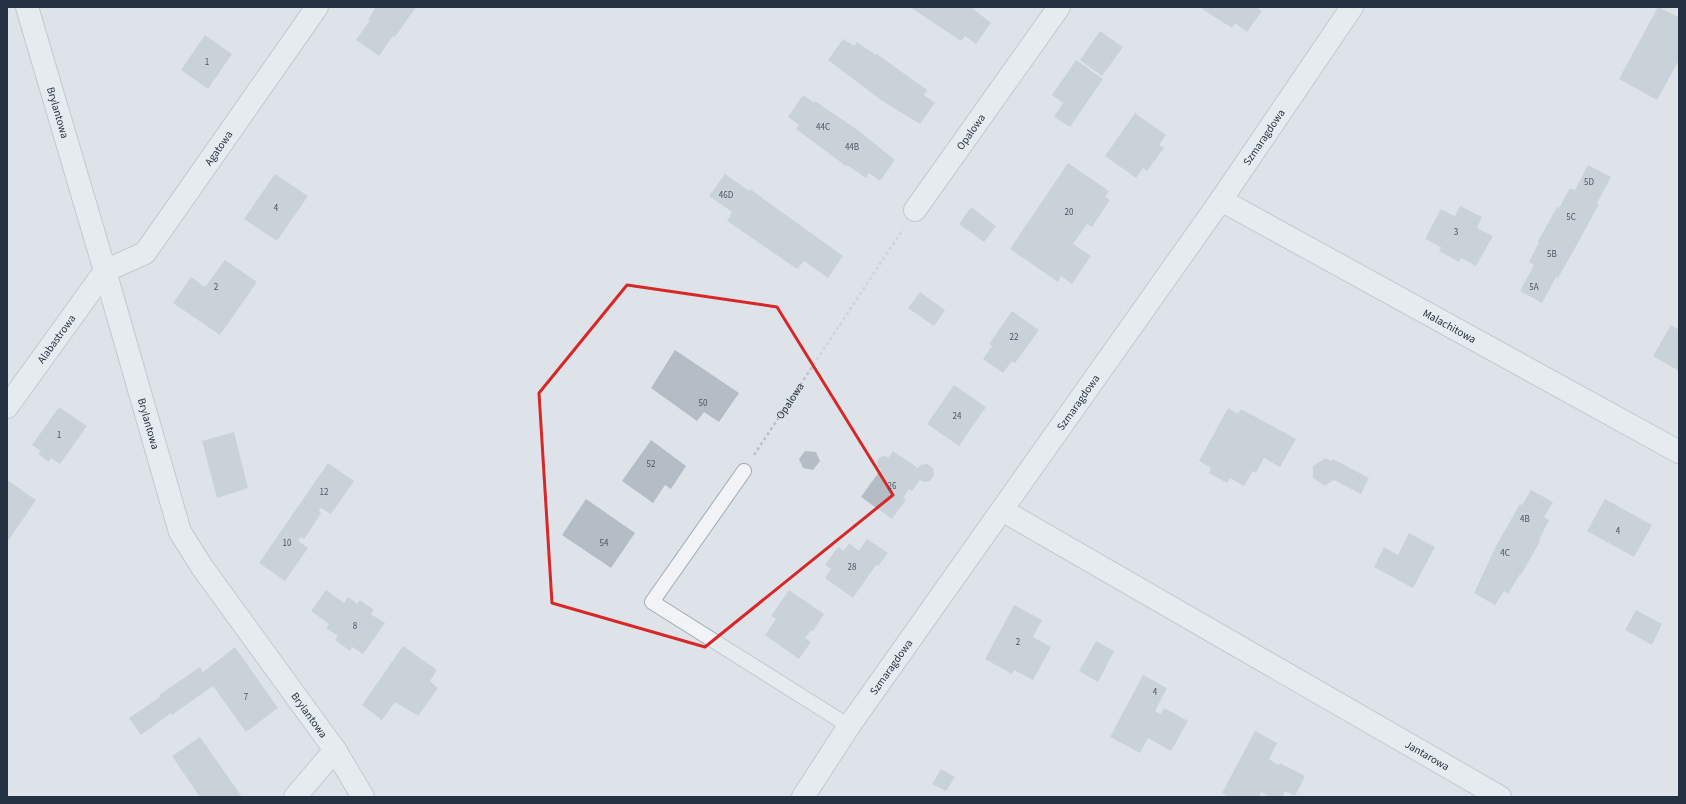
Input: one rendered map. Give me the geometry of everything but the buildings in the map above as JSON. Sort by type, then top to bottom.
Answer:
[{"type":"street","name":"Brylantowa","points":[[27,7],[180,532],[202,567],[335,750],[363,797]]},
{"type":"street","name":"Agatowa","points":[[105,271],[145,253],[317,7]]},
{"type":"street","name":"Opalowa","points":[[915,210],[1059,7]]},
{"type":"street","name":"Szmaragdowa","points":[[803,797],[849,726],[1221,200],[1352,7]]},
{"type":"street","name":"Malachitowa","points":[[1221,200],[1679,452]]},
{"type":"street","name":"Alabastrowa","points":[[7,407],[105,271]]},
{"type":"street","name":"Jantarowa","points":[[1002,510],[1500,797]]},
{"type":"street","points":[[295,797],[335,750]]},
{"type":"lane","points":[[744,471],[652,602],[849,726]]},
{"type":"path","name":"Opalowa","points":[[744,471],[915,210]]},
{"type":"highlighted area","points":[[627,285],[777,307],[893,495],[705,647],[552,603],[539,393]]}]
